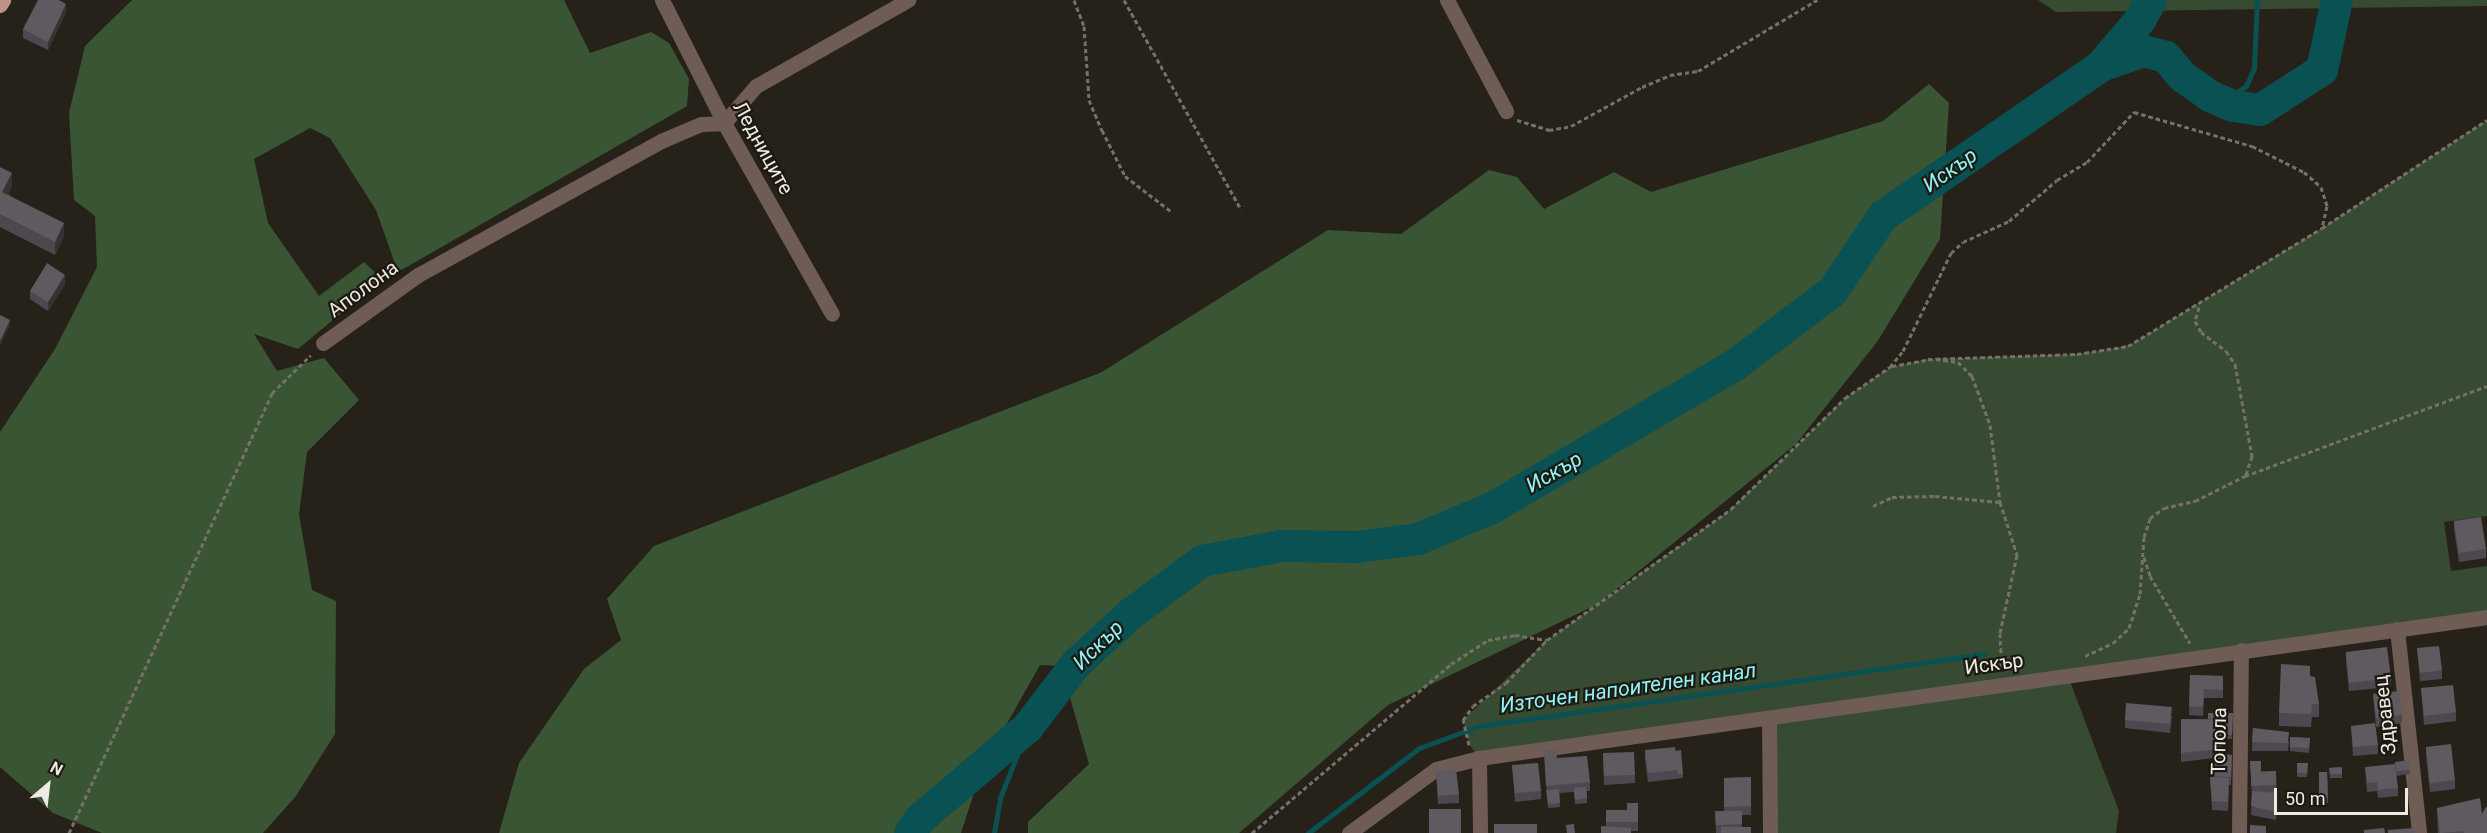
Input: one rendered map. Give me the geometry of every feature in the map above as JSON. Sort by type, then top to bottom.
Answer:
[{"type":"main road","points":[[0,5],[3,0]]},
{"type":"street","name":"Ледниците","points":[[662,0],[724,123],[832,314]]},
{"type":"street","points":[[724,123],[756,86],[908,0]]},
{"type":"street","points":[[1447,0],[1506,111]]},
{"type":"street","name":"Аполона","points":[[323,343],[418,275],[582,184],[661,141],[701,124],[724,123]]},
{"type":"street","name":"Искър","points":[[1349,833],[1436,769],[1479,758],[2487,617]]},
{"type":"street","name":"Здравец","points":[[2397,629],[2419,833]]},
{"type":"street","name":"Топола","points":[[2239,833],[2241,650]]},
{"type":"street","points":[[1769,718],[1770,833]]},
{"type":"street","points":[[1479,758],[1480,833]]},
{"type":"path","points":[[1074,0],[1084,26],[1089,100],[1102,130],[1125,176],[1172,213]]},
{"type":"path","points":[[1125,0],[1241,209]]},
{"type":"path","points":[[1506,111],[1527,124],[1560,130],[1652,83],[1698,71],[1817,0]]},
{"type":"path","points":[[1469,744],[1463,720],[1547,640],[1731,509],[1845,398],[1890,367],[1903,351],[1951,254],[1963,242],[2009,221],[2057,180],[2087,162],[2134,112],[2243,143],[2304,172],[2321,187],[2327,206],[2322,228]]},
{"type":"path","points":[[1890,367],[1928,358],[2077,354],[2128,346],[2200,305],[2487,120]]},
{"type":"path","points":[[2200,305],[2195,321],[2201,332],[2226,351],[2235,364],[2252,456],[2245,476]]},
{"type":"path","name":"Аполона","points":[[69,833],[272,393],[323,343]]},
{"type":"path","points":[[1928,358],[1958,362],[1972,376],[1990,425],[2000,502],[2017,555],[2000,633],[2002,684]]},
{"type":"path","points":[[2068,675],[2088,654],[2114,643],[2129,628],[2140,594],[2144,537],[2150,518],[2164,507],[2195,501],[2245,476],[2487,386]]},
{"type":"path","points":[[1873,506],[1892,497],[1924,496],[2000,502]]},
{"type":"path","points":[[2144,555],[2150,576],[2189,642],[2209,655]]},
{"type":"path","points":[[1252,833],[1451,664],[1488,640],[1515,635],[1547,640]]},
{"type":"green space","points":[[132,0],[564,0],[590,53],[651,32],[669,43],[689,79],[687,106],[398,272],[376,210],[330,138],[310,128],[254,159],[268,223],[319,296],[364,262],[382,279],[298,349],[254,334],[277,371],[324,358],[359,400],[307,452],[299,514],[312,590],[336,601],[335,734],[296,796],[263,833],[102,833],[53,813],[0,767],[0,432],[55,349],[97,267],[95,216],[74,200],[69,113],[85,46]]},
{"type":"green space","points":[[2038,0],[2487,0],[2487,6],[2056,12]]},
{"type":"green space","points":[[1929,84],[1949,103],[1940,239],[1877,342],[1796,444],[1598,604],[1388,705],[1239,833],[1028,833],[1028,822],[1089,764],[1061,666],[1040,665],[982,768],[961,833],[499,833],[519,763],[584,669],[621,640],[607,599],[654,546],[1102,372],[1328,230],[1401,234],[1489,170],[1517,177],[1544,209],[1614,172],[1651,192],[1883,121]]},
{"type":"green space","points":[[2487,120],[2487,516],[2444,522],[2451,571],[2487,566],[2487,617],[2068,676],[2119,811],[2116,833],[1770,833],[1769,718],[1479,758],[1469,744],[1463,720],[1547,640],[1731,509],[1845,398],[1890,367],[1928,359],[2077,354],[2128,346],[2322,228]]},
{"type":"building","points":[[38,0],[59,0],[66,4],[48,42],[23,29]]},
{"type":"building","points":[[0,167],[12,173],[2,192],[64,223],[55,242],[0,214]]},
{"type":"building","points":[[47,263],[65,275],[48,302],[30,291]]},
{"type":"building","points":[[0,315],[10,320],[0,341]]},
{"type":"building","points":[[2481,517],[2486,549],[2459,553],[2454,521]]},
{"type":"building","points":[[2439,646],[2442,670],[2420,673],[2417,648]]},
{"type":"building","points":[[2387,647],[2391,678],[2349,683],[2346,652]]},
{"type":"building","points":[[2281,664],[2310,666],[2310,676],[2315,677],[2319,704],[2312,704],[2311,714],[2279,713]]},
{"type":"building","points":[[2190,675],[2223,676],[2223,690],[2204,689],[2203,707],[2189,706]]},
{"type":"building","points":[[2453,685],[2456,712],[2424,716],[2421,688]]},
{"type":"building","points":[[2399,691],[2402,715],[2376,718],[2373,694]]},
{"type":"building","points":[[2126,703],[2172,707],[2170,724],[2125,720]]},
{"type":"building","points":[[2208,713],[2233,713],[2232,735],[2222,735],[2223,720],[2208,719]]},
{"type":"building","points":[[2181,719],[2222,720],[2221,749],[2181,753]]},
{"type":"building","points":[[2375,723],[2378,745],[2353,747],[2351,726]]},
{"type":"building","points":[[2253,728],[2289,732],[2288,743],[2252,742]]},
{"type":"building","points":[[2290,737],[2310,738],[2309,748],[2290,747]]},
{"type":"building","points":[[2451,744],[2455,780],[2430,783],[2426,747]]},
{"type":"building","points":[[1675,747],[1678,770],[1648,773],[1645,750]]},
{"type":"building","points":[[1556,750],[1557,758],[1587,756],[1590,782],[1546,786],[1544,751]]},
{"type":"building","points":[[1681,750],[1683,774],[1678,774],[1675,751]]},
{"type":"building","points":[[1634,752],[1635,775],[1604,776],[1603,753]]},
{"type":"building","points":[[2214,754],[2232,755],[2231,777],[2213,776]]},
{"type":"building","points":[[2409,760],[2410,770],[2396,771],[2395,762]]},
{"type":"building","points":[[2250,761],[2261,761],[2261,772],[2251,772],[2251,776]]},
{"type":"building","points":[[1538,763],[1541,791],[1515,793],[1512,765]]},
{"type":"building","points":[[2297,763],[2308,763],[2307,773],[2297,773]]},
{"type":"building","points":[[2395,764],[2398,788],[2378,790],[2377,782],[2367,783],[2365,767]]},
{"type":"building","points":[[2342,767],[2342,774],[2330,774],[2329,768]]},
{"type":"building","points":[[1456,769],[1459,794],[1438,796],[1436,771]]},
{"type":"building","points":[[2276,771],[2276,785],[2251,786],[2251,772]]},
{"type":"building","points":[[2319,772],[2327,772],[2328,798],[2319,799]]},
{"type":"building","points":[[1751,777],[1751,806],[1724,807],[1724,778]]},
{"type":"building","points":[[2210,777],[2229,778],[2228,802],[2212,801]]},
{"type":"building","points":[[1586,787],[1587,798],[1575,800],[1574,788]]},
{"type":"building","points":[[1559,789],[1560,803],[1548,804],[1546,790]]},
{"type":"building","points":[[2252,791],[2277,793],[2276,812],[2251,806]]},
{"type":"building","points":[[2480,798],[2482,814],[2487,807],[2487,833],[2464,833],[2464,831],[2440,833],[2437,808]]},
{"type":"building","points":[[1627,803],[1638,803],[1638,822],[1606,822],[1606,810],[1627,810]]},
{"type":"building","points":[[1429,809],[1461,809],[1461,833],[1429,833]]},
{"type":"building","points":[[1715,811],[1742,811],[1742,824],[1716,825]]},
{"type":"building","points":[[1494,824],[1537,824],[1537,833],[1494,833]]},
{"type":"building","points":[[1574,824],[1575,833],[1567,833],[1566,825]]},
{"type":"building","points":[[2250,825],[2266,826],[2266,833],[2250,833]]},
{"type":"building","points":[[1601,826],[1631,828],[1631,833],[1601,833]]},
{"type":"building","points":[[1721,827],[1751,827],[1751,833],[1721,833]]},
{"type":"building","points":[[2384,828],[2385,833],[2364,833],[2364,830]]},
{"type":"building","points":[[2414,828],[2415,833],[2388,833],[2388,830]]},
{"type":"waterway","name":"Искър","points":[[910,833],[920,819],[1028,727],[1077,663],[1132,613],[1202,561],[1282,546],[1357,547],[1418,539],[1492,508],[1735,365],[1832,292],[1883,216],[2100,67],[2140,20],[2151,0]]},
{"type":"waterway","points":[[2212,97],[2232,96],[2246,86],[2254,68],[2257,0]]},
{"type":"waterway","points":[[2101,66],[2144,51],[2166,57],[2183,77],[2212,97],[2233,106],[2260,110],[2322,70],[2337,0]]},
{"type":"waterway","name":"Източен напоителен канал","points":[[1308,833],[1419,748],[1479,726],[1984,654]]},
{"type":"waterway","points":[[994,833],[1000,798],[1028,727]]}]
